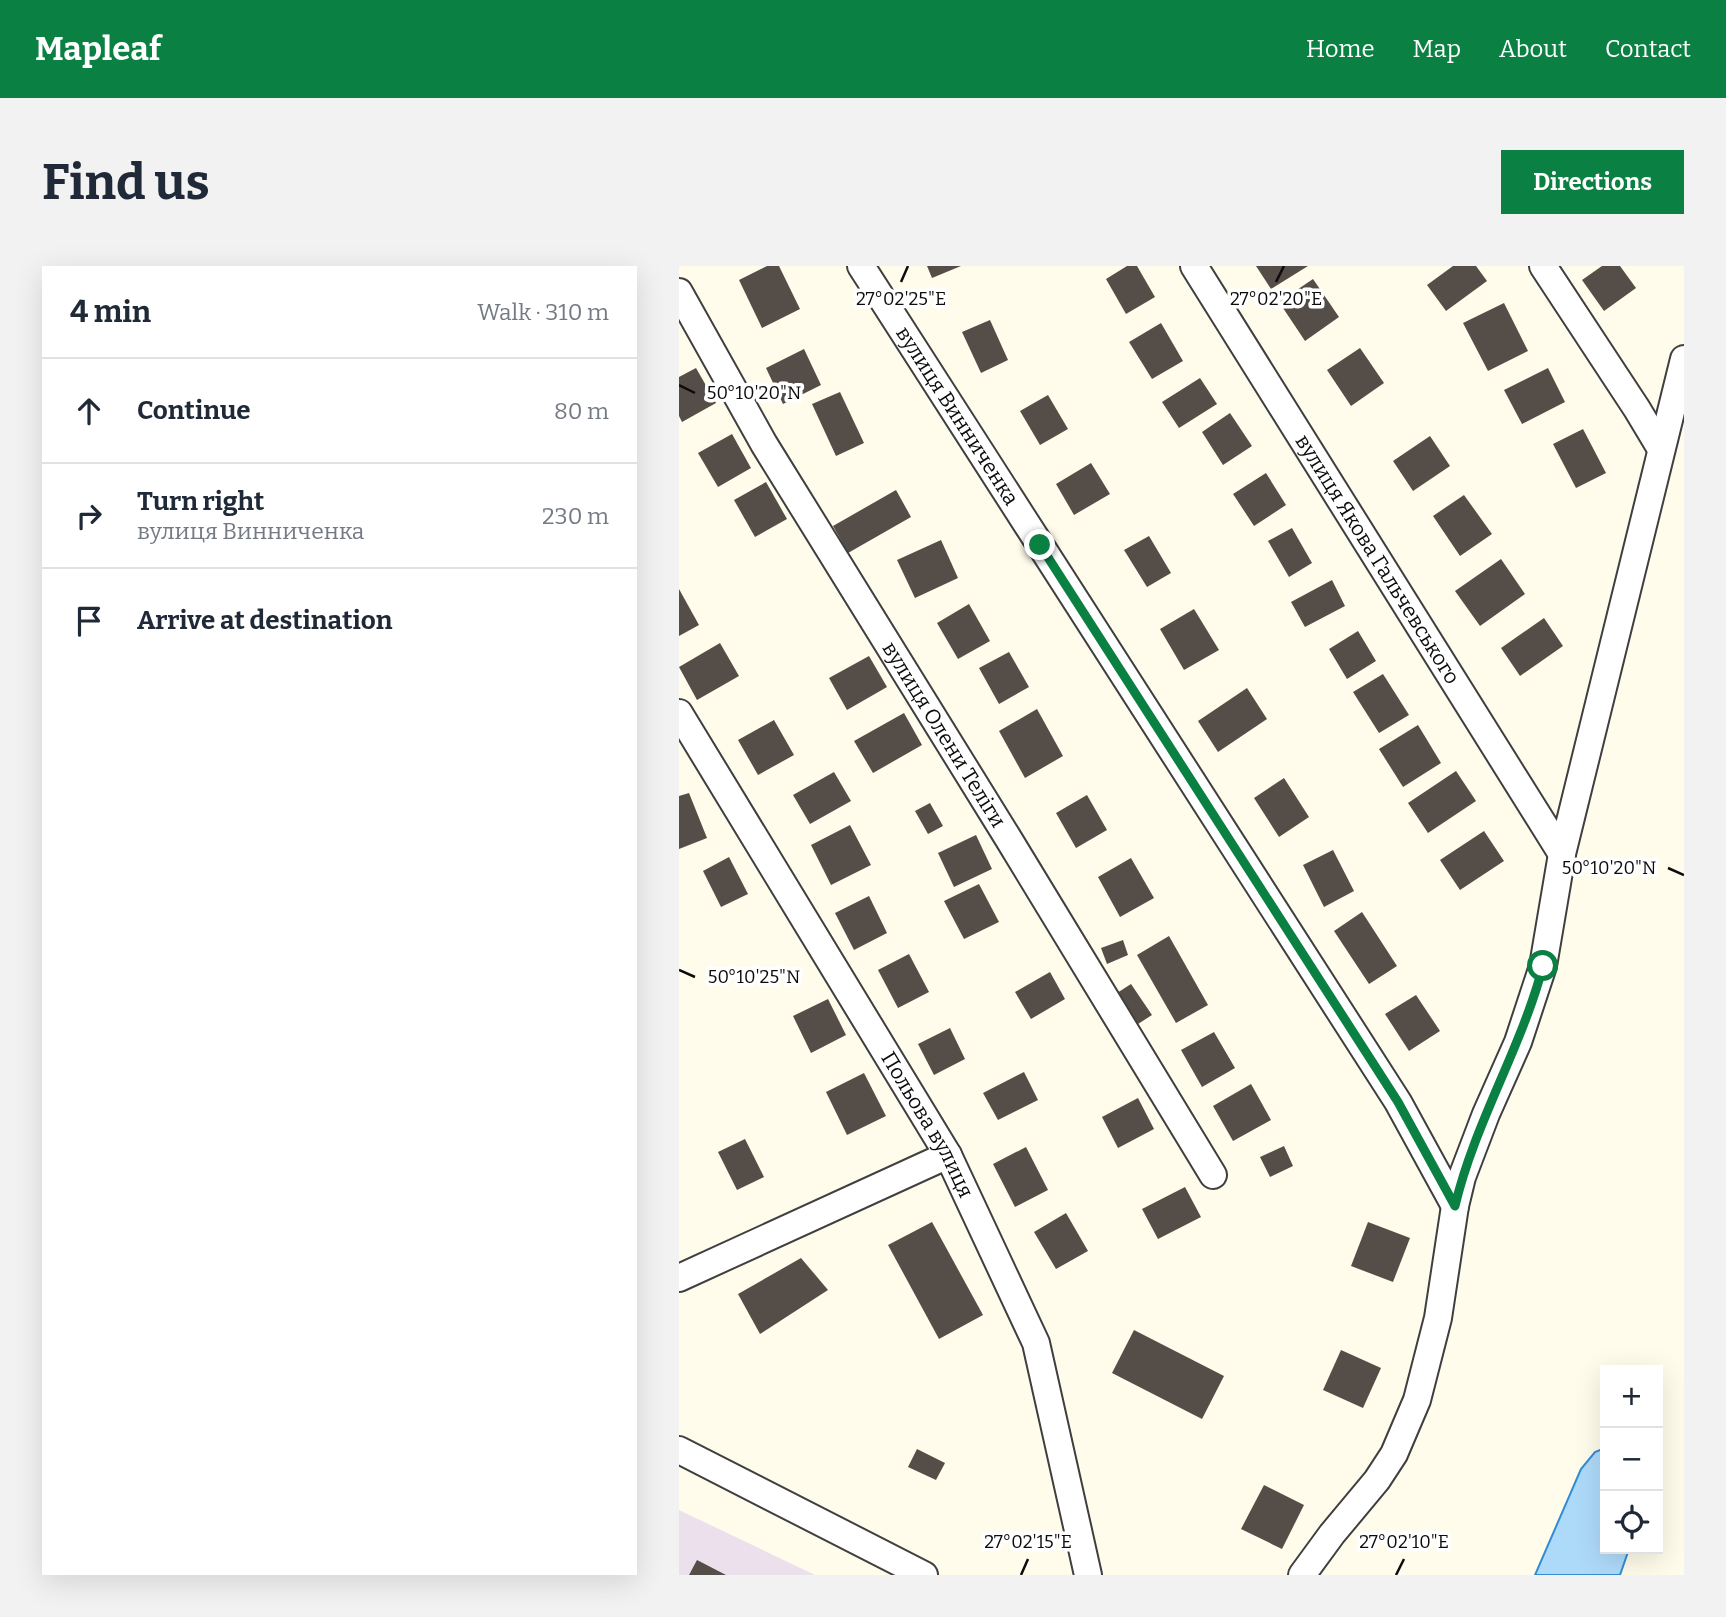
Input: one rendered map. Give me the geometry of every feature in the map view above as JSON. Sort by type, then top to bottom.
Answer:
[{"type":"street","name":"вулиця Винниченка","points":[[861,266],[1398,1102],[1455,1206]]},
{"type":"street","name":"вулиця Якова Гальчевського","points":[[1194,266],[1562,854]]},
{"type":"street","points":[[1543,266],[1661,449]]},
{"type":"street","name":"вулиця Олени Теліги","points":[[679,292],[764,444],[1009,838],[1213,1175]]},
{"type":"street","points":[[1302,1575],[1377,1480],[1394,1454],[1407,1426],[1427,1367],[1438,1318],[1455,1206],[1470,1153],[1518,1042],[1537,990],[1562,854],[1684,359]]},
{"type":"street","name":"Польова вулиця","points":[[679,713],[948,1155],[1036,1343],[1089,1575]]},
{"type":"street","points":[[679,1278],[948,1155]]},
{"type":"street","points":[[679,1450],[924,1575]]},
{"type":"shaded area","points":[[679,1510],[815,1575],[679,1575]]},
{"type":"water","points":[[1600,1450],[1600,1554],[1627,1554],[1620,1575],[1535,1575],[1581,1469],[1595,1452]]},
{"type":"building","points":[[767,266],[779,266],[800,309],[762,328],[739,280]]},
{"type":"building","points":[[927,266],[961,266],[932,278]]},
{"type":"building","points":[[1127,266],[1137,266],[1155,297],[1126,314],[1106,279]]},
{"type":"building","points":[[1256,266],[1308,266],[1271,289]]},
{"type":"building","points":[[1453,266],[1476,266],[1487,281],[1446,311],[1427,285]]},
{"type":"building","points":[[1602,266],[1620,266],[1636,288],[1604,311],[1582,280]]},
{"type":"building","points":[[1313,279],[1339,317],[1305,341],[1279,302]]},
{"type":"building","points":[[1504,303],[1528,351],[1488,371],[1463,323]]},
{"type":"building","points":[[990,320],[1008,360],[981,373],[962,332]]},
{"type":"building","points":[[1161,323],[1183,361],[1152,379],[1129,342]]},
{"type":"building","points":[[1360,348],[1384,383],[1351,406],[1327,370]]},
{"type":"building","points":[[804,349],[821,385],[783,404],[766,368]]},
{"type":"building","points":[[696,368],[716,403],[682,422],[679,416],[679,377]]},
{"type":"building","points":[[1548,368],[1565,402],[1522,424],[1504,390]]},
{"type":"building","points":[[1200,378],[1217,404],[1179,428],[1162,402]]},
{"type":"building","points":[[840,392],[864,443],[836,456],[812,404]]},
{"type":"building","points":[[1048,395],[1068,429],[1040,445],[1020,411]]},
{"type":"building","points":[[1230,413],[1252,446],[1223,465],[1202,432]]},
{"type":"building","points":[[1583,429],[1606,473],[1576,488],[1553,444]]},
{"type":"building","points":[[732,434],[751,468],[718,487],[698,453]]},
{"type":"building","points":[[1430,436],[1450,466],[1413,491],[1393,461]]},
{"type":"building","points":[[1091,463],[1110,494],[1074,515],[1056,484]]},
{"type":"building","points":[[1266,473],[1286,505],[1254,526],[1233,494]]},
{"type":"building","points":[[766,482],[787,519],[755,537],[734,500]]},
{"type":"building","points":[[896,490],[911,517],[848,553],[833,526]]},
{"type":"building","points":[[1464,495],[1492,534],[1460,556],[1433,516]]},
{"type":"building","points":[[1292,528],[1312,563],[1289,577],[1268,541]]},
{"type":"building","points":[[1149,536],[1171,573],[1147,587],[1124,550]]},
{"type":"building","points":[[941,540],[958,578],[915,598],[897,560]]},
{"type":"building","points":[[1501,559],[1525,594],[1480,626],[1455,591]]},
{"type":"building","points":[[1332,580],[1345,606],[1305,627],[1291,602]]},
{"type":"building","points":[[679,589],[699,625],[679,636]]},
{"type":"building","points":[[969,604],[990,641],[958,659],[937,623]]},
{"type":"building","points":[[1194,609],[1219,650],[1184,670],[1160,629]]},
{"type":"building","points":[[1544,618],[1563,646],[1520,676],[1501,648]]},
{"type":"building","points":[[1358,631],[1376,661],[1347,679],[1329,649]]},
{"type":"building","points":[[720,643],[739,676],[697,700],[679,667]]},
{"type":"building","points":[[1009,652],[1029,687],[999,704],[979,668]]},
{"type":"building","points":[[869,656],[887,687],[847,710],[829,678]]},
{"type":"building","points":[[1383,674],[1409,715],[1379,733],[1353,692]]},
{"type":"building","points":[[1247,688],[1267,719],[1218,752],[1198,721]]},
{"type":"building","points":[[1037,709],[1063,756],[1025,778],[999,731]]},
{"type":"building","points":[[904,713],[922,745],[873,773],[854,741]]},
{"type":"building","points":[[774,720],[794,755],[758,775],[738,740]]},
{"type":"building","points":[[1418,725],[1441,763],[1403,787],[1379,749]]},
{"type":"building","points":[[1456,771],[1476,801],[1428,833],[1408,803]]},
{"type":"building","points":[[834,772],[851,801],[810,824],[793,795]]},
{"type":"building","points":[[1284,778],[1309,817],[1279,837],[1254,798]]},
{"type":"building","points":[[689,793],[707,838],[679,849],[679,796]]},
{"type":"building","points":[[1087,795],[1107,830],[1076,848],[1056,813]]},
{"type":"building","points":[[930,803],[943,826],[928,834],[915,811]]},
{"type":"building","points":[[850,825],[871,865],[831,885],[811,845]]},
{"type":"building","points":[[1484,831],[1504,861],[1460,890],[1440,860]]},
{"type":"building","points":[[976,835],[992,869],[954,887],[938,853]]},
{"type":"building","points":[[1333,850],[1354,891],[1324,907],[1303,865]]},
{"type":"building","points":[[729,857],[748,894],[721,907],[703,871]]},
{"type":"building","points":[[1131,858],[1154,898],[1120,917],[1098,877]]},
{"type":"building","points":[[979,884],[999,922],[964,939],[944,901]]},
{"type":"building","points":[[869,896],[887,933],[854,950],[835,913]]},
{"type":"building","points":[[1362,912],[1397,966],[1369,984],[1334,931]]},
{"type":"building","points":[[1169,936],[1208,1005],[1176,1023],[1137,955]]},
{"type":"building","points":[[1123,940],[1128,955],[1107,964],[1101,948]]},
{"type":"building","points":[[909,954],[929,992],[898,1008],[878,970]]},
{"type":"building","points":[[1050,972],[1065,999],[1031,1019],[1015,992]]},
{"type":"building","points":[[1131,984],[1152,1015],[1138,1024],[1117,993]]},
{"type":"building","points":[[1416,995],[1440,1031],[1409,1051],[1385,1014]]},
{"type":"building","points":[[828,999],[846,1035],[811,1053],[793,1016]]},
{"type":"building","points":[[950,1028],[965,1059],[934,1075],[918,1044]]},
{"type":"building","points":[[1214,1032],[1235,1068],[1202,1087],[1181,1050]]},
{"type":"building","points":[[1024,1072],[1038,1100],[998,1120],[983,1093]]},
{"type":"building","points":[[864,1073],[886,1116],[847,1135],[826,1092]]},
{"type":"building","points":[[1251,1084],[1271,1120],[1233,1141],[1213,1106]]},
{"type":"building","points":[[1138,1098],[1154,1129],[1118,1148],[1102,1117]]},
{"type":"building","points":[[745,1139],[764,1177],[737,1190],[718,1152]]},
{"type":"building","points":[[1284,1146],[1293,1166],[1270,1177],[1260,1157]]},
{"type":"building","points":[[1026,1147],[1048,1190],[1015,1207],[993,1164]]},
{"type":"building","points":[[1185,1187],[1201,1217],[1158,1239],[1142,1209]]},
{"type":"building","points":[[1066,1213],[1088,1251],[1056,1269],[1034,1232]]},
{"type":"building","points":[[932,1222],[983,1315],[939,1339],[888,1245]]},
{"type":"building","points":[[1368,1222],[1410,1238],[1393,1282],[1351,1266]]},
{"type":"building","points":[[801,1258],[828,1290],[760,1334],[738,1294]]},
{"type":"building","points":[[1134,1330],[1224,1376],[1202,1419],[1112,1373]]},
{"type":"building","points":[[1341,1350],[1381,1368],[1363,1408],[1323,1390]]},
{"type":"building","points":[[917,1449],[945,1463],[936,1480],[908,1467]]},
{"type":"building","points":[[1264,1485],[1304,1505],[1282,1549],[1241,1529]]},
{"type":"building","points":[[697,1560],[726,1575],[689,1575]]},
{"type":"route","points":[[1040,545],[1398,1102],[1455,1206],[1470,1153],[1518,1042],[1543,966]]}]
